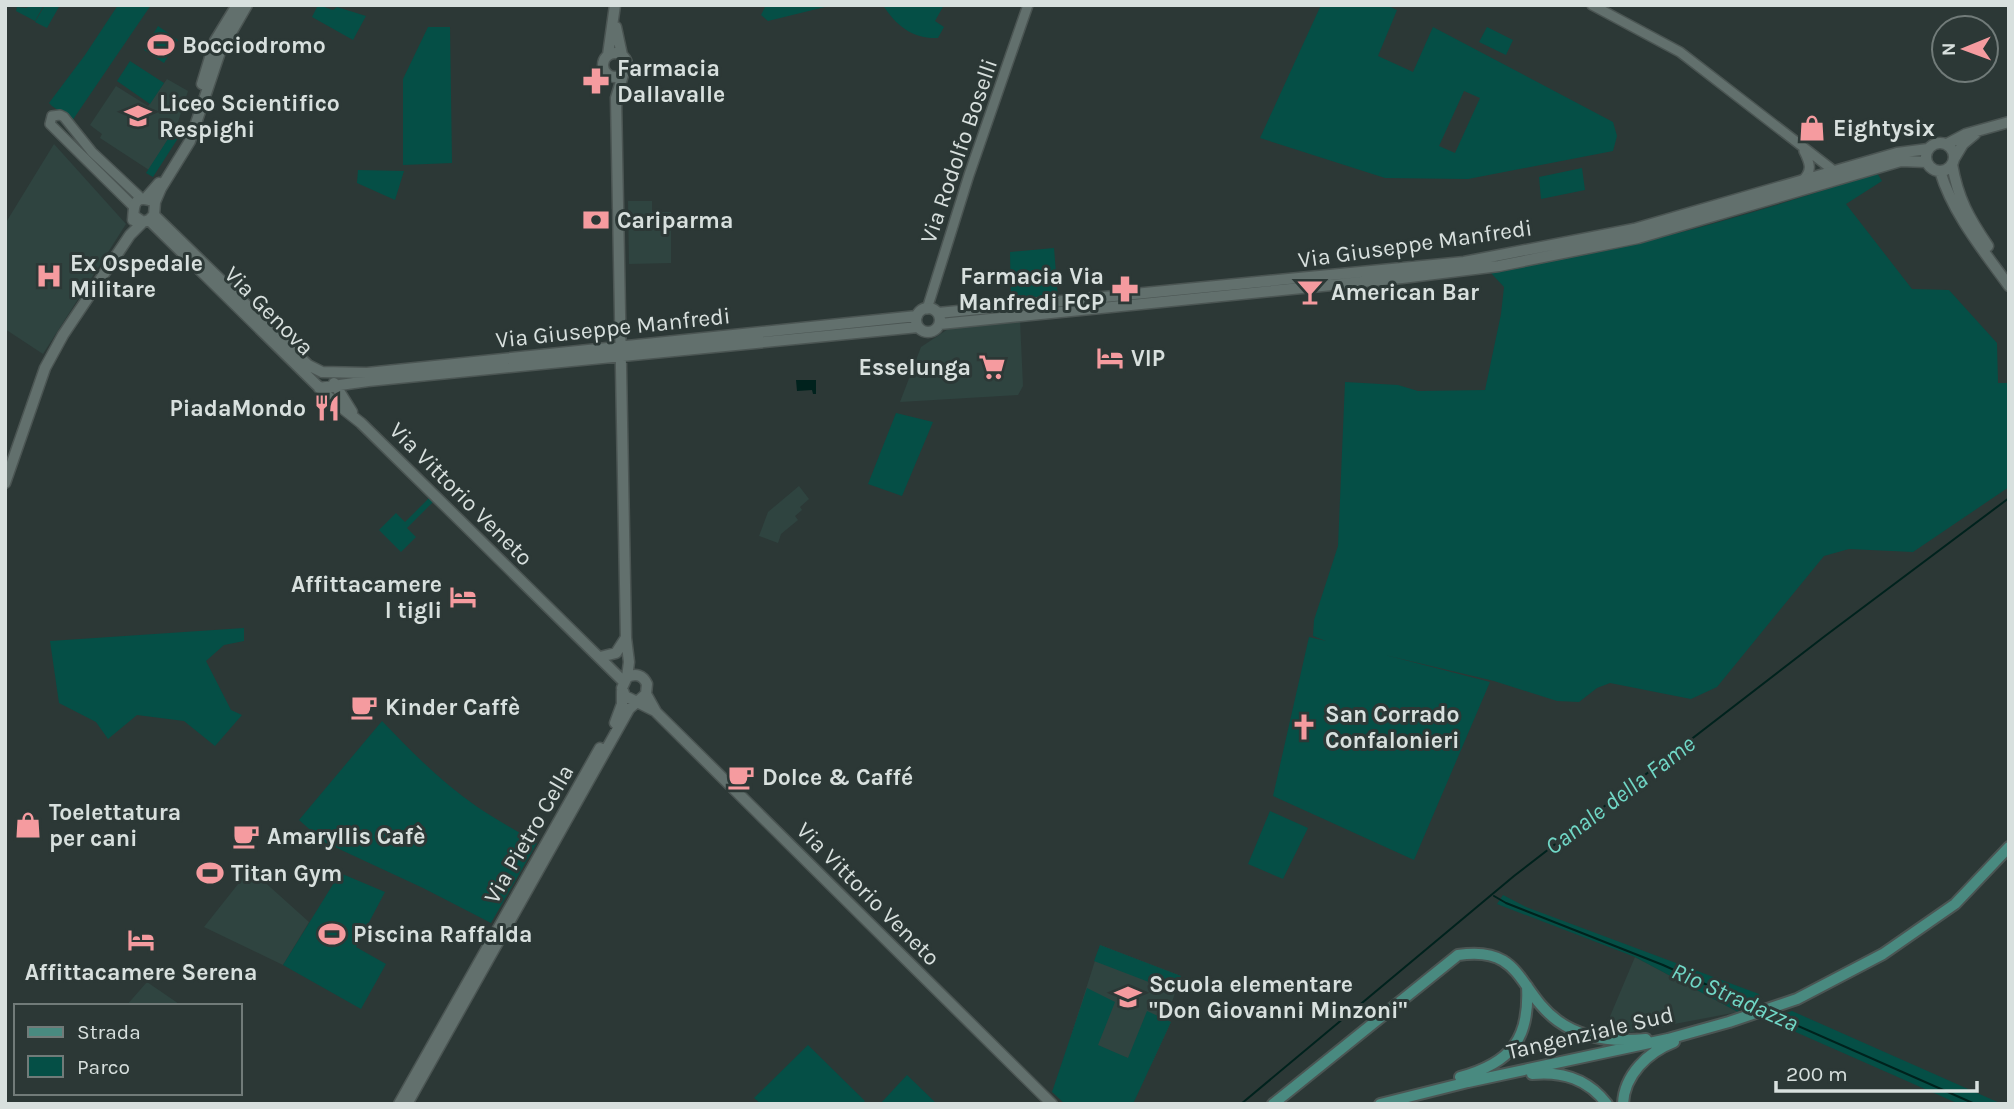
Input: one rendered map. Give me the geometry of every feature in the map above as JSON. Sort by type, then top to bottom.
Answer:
[{"type":"main road","points":[[5,483],[45,368],[63,335],[145,214],[190,141],[210,76],[224,44],[247,5]]},
{"type":"main road","points":[[224,44],[224,33],[236,8]]},
{"type":"main road","points":[[143,199],[158,185],[187,136],[215,41],[236,8]]},
{"type":"main road","points":[[615,10],[608,55],[603,66],[616,98]]},
{"type":"main road","points":[[615,10],[622,55],[627,64],[616,98]]},
{"type":"main road","points":[[608,55],[622,55]]},
{"type":"main road","points":[[608,75],[622,75]]},
{"type":"main road","name":"Via Pietro Cella","points":[[399,1104],[614,726],[622,704],[629,662],[626,638],[616,98]]},
{"type":"main road","points":[[1947,144],[1957,137],[2009,122]]},
{"type":"main road","points":[[1978,131],[1963,144],[1953,162],[1940,171],[1931,169],[1926,162],[1928,149],[1938,142],[1947,144],[1953,150],[1953,162],[1957,191],[1968,214],[2009,275]]},
{"type":"main road","name":"Via Giuseppe Manfredi","points":[[940,324],[1499,266],[1637,238],[1839,175],[1897,153],[1928,149]]},
{"type":"main road","name":"Via Giuseppe Manfredi","points":[[938,313],[1464,261],[1634,229],[1800,182],[1901,161],[1926,162]]},
{"type":"main road","points":[[1940,171],[1945,188],[1962,218],[2009,286]]},
{"type":"main road","points":[[143,199],[151,201],[145,214]]},
{"type":"main road","name":"Via Genova","points":[[145,214],[325,380],[345,403]]},
{"type":"main road","name":"Via Genova","points":[[145,214],[325,380]]},
{"type":"main road","points":[[927,309],[938,313],[940,324],[932,332],[925,332],[918,327],[917,316],[927,309]]},
{"type":"main road","name":"Via Giuseppe Manfredi","points":[[356,382],[917,316]]},
{"type":"main road","name":"Via Giuseppe Manfredi","points":[[325,380],[354,375],[918,327]]},
{"type":"main road","points":[[325,380],[356,382],[345,403]]},
{"type":"main road","name":"Via Vittorio Veneto","points":[[325,380],[361,423],[600,657],[624,683],[628,698],[641,697],[1052,1104]]},
{"type":"main road","name":"Via Vittorio Veneto","points":[[345,403],[361,423]]},
{"type":"main road","points":[[600,657],[610,657],[616,653],[626,638]]},
{"type":"main road","points":[[629,662],[647,684],[641,697]]},
{"type":"main road","points":[[624,683],[640,676]]},
{"type":"main road","name":"Via Pietro Cella","points":[[407,1104],[629,709],[641,697]]},
{"type":"main road","name":"Tangenziale Sud","points":[[1380,1104],[1683,1034],[1797,999],[1883,954],[1955,904],[2009,847]]},
{"type":"main road","points":[[1273,1104],[1458,955],[1486,953],[1499,957],[1519,974],[1541,1005],[1558,1021],[1587,1035],[1635,1040],[1683,1034]]},
{"type":"main road","points":[[1396,1099],[1440,1082],[1480,1071],[1502,1058],[1520,1038],[1527,1023],[1527,986]]},
{"type":"main road","points":[[1623,1104],[1632,1076],[1648,1056],[1713,1026]]},
{"type":"main road","points":[[1474,1081],[1559,1074],[1580,1080],[1607,1104]]},
{"type":"street","name":"Via Rodolfo Boselli","points":[[927,309],[969,175],[1028,5]]},
{"type":"street","points":[[1592,5],[1680,52],[1839,175]]},
{"type":"street","points":[[143,199],[92,152],[60,115],[51,118],[50,127],[145,214]]},
{"type":"street","points":[[57,131],[64,128],[65,120]]},
{"type":"street","points":[[1800,182],[1810,173],[1802,146]]},
{"type":"street","points":[[130,188],[144,190],[158,185]]},
{"type":"shaded area","name":"Liceo Scientifico Respighi","points":[[167,79],[188,91],[177,125],[149,170],[100,138],[102,134],[90,125],[116,86],[148,106]]},
{"type":"shaded area","name":"Ex Ospedale Militare","points":[[54,144],[126,224],[43,354],[5,329],[5,224]]},
{"type":"shaded area","points":[[628,201],[652,201],[652,212],[671,212],[671,263],[629,264]]},
{"type":"shaded area","points":[[1020,320],[1023,386],[1018,395],[900,402],[921,347],[948,329]]},
{"type":"shaded area","points":[[796,380],[816,380],[816,394],[813,394],[812,390],[797,391]]},
{"type":"shaded area","points":[[799,486],[809,499],[795,516],[798,520],[781,534],[778,543],[759,536],[768,512]]},
{"type":"shaded area","points":[[250,869],[309,922],[283,965],[204,927]]},
{"type":"shaded area","name":"Scuola elementare \"Don Giovanni Minzoni\"","points":[[1100,945],[1181,976],[1166,1019],[1171,1022],[1150,1067],[1071,1036]]},
{"type":"shaded area","points":[[1635,957],[1738,1012],[1621,1034],[1603,1033]]},
{"type":"shaded area","points":[[147,982],[179,1004],[128,1004]]},
{"type":"green space","points":[[28,5],[44,5],[35,21],[16,11],[17,7],[27,8]]},
{"type":"green space","points":[[45,5],[60,5],[47,28],[35,22]]},
{"type":"green space","points":[[118,5],[151,5],[72,121],[49,103]]},
{"type":"green space","points":[[318,5],[333,10],[337,7],[366,16],[353,40],[312,17]]},
{"type":"green space","points":[[766,5],[833,5],[768,21],[761,15]]},
{"type":"green space","points":[[883,5],[944,5],[935,21],[944,27],[938,38],[913,34],[900,25]]},
{"type":"green space","points":[[1321,5],[1386,5],[1397,10],[1378,56],[1413,72],[1433,27],[1613,122],[1617,136],[1613,151],[1468,179],[1385,178],[1260,138]],"holes":[[[1464,91],[1480,98],[1455,153],[1439,146]]]},
{"type":"green space","name":"Bocciodromo","points":[[158,26],[178,40],[164,63],[144,50]]},
{"type":"green space","points":[[428,27],[450,27],[452,163],[403,165],[403,79]]},
{"type":"green space","points":[[1487,27],[1513,40],[1506,55],[1479,42]]},
{"type":"green space","points":[[130,61],[164,83],[150,104],[117,81]]},
{"type":"green space","points":[[177,125],[184,129],[153,177],[146,173]]},
{"type":"green space","points":[[1582,168],[1585,190],[1541,199],[1539,177]]},
{"type":"green space","points":[[358,170],[404,171],[395,200],[357,183]]},
{"type":"green space","points":[[1877,173],[1882,181],[1846,204],[1912,289],[1949,290],[1997,343],[1998,383],[2009,383],[2009,487],[1913,552],[1849,549],[1824,556],[1717,687],[1691,699],[1610,683],[1597,688],[1579,702],[1557,701],[1494,681],[1385,655],[1490,682],[1414,860],[1273,796],[1309,637],[1326,641],[1313,636],[1314,620],[1338,546],[1345,382],[1398,385],[1418,391],[1485,390],[1504,287],[1490,272],[1598,252],[1689,230]]},
{"type":"green space","points":[[1054,248],[1058,298],[1011,301],[1010,252]]},
{"type":"green space","points":[[896,413],[933,422],[902,496],[868,484]]},
{"type":"green space","points":[[429,498],[433,502],[407,528],[416,537],[401,552],[379,530],[396,513],[405,522]]},
{"type":"green space","points":[[244,628],[244,641],[224,645],[206,661],[231,710],[242,715],[215,746],[184,721],[137,715],[108,739],[96,722],[59,703],[50,641]]},
{"type":"green space","points":[[382,721],[463,797],[537,843],[491,923],[324,842],[299,820]]},
{"type":"green space","points":[[1270,811],[1308,828],[1283,879],[1248,864]]},
{"type":"green space","name":"Piscina Raffalda","points":[[340,873],[385,892],[356,947],[386,964],[361,1009],[283,965]]},
{"type":"green space","points":[[1503,895],[1526,907],[1759,994],[1760,1001],[1738,1012],[1635,957],[1497,904]]},
{"type":"green space","points":[[1100,945],[1181,976],[1175,992],[1094,961]]},
{"type":"green space","points":[[1087,988],[1115,1002],[1098,1045],[1128,1058],[1147,1011],[1171,1022],[1133,1104],[1065,1104],[1052,1092]]},
{"type":"green space","points":[[1792,1011],[2002,1104],[1959,1104],[1766,1019]]},
{"type":"green space","points":[[808,1045],[865,1101],[862,1104],[761,1104],[754,1098]]},
{"type":"green space","points":[[907,1075],[937,1104],[880,1104]]},
{"type":"waterway","name":"Canale della Fame","points":[[1241,1104],[1514,876],[2009,498]]},
{"type":"waterway","name":"Rio Stradazza","points":[[1494,896],[1663,965],[1756,1007]]},
{"type":"waterway","name":"Rio Stradazza","points":[[1771,1014],[1975,1104]]},
{"type":"place","name":"Bocciodromo","points":[[161,45]]},
{"type":"place","name":"Farmacia Dallavalle","points":[[596,81]]},
{"type":"place","name":"Liceo Scientifico Respighi","points":[[138,116]]},
{"type":"place","name":"Eightysix","points":[[1812,128]]},
{"type":"place","name":"Cariparma","points":[[596,220]]},
{"type":"place","name":"Ex Ospedale Militare","points":[[49,276]]},
{"type":"place","name":"Farmacia Via Manfredi FCP","points":[[1125,289]]},
{"type":"place","name":"American Bar","points":[[1310,292]]},
{"type":"place","name":"VIP","points":[[1110,358]]},
{"type":"place","name":"Esselunga","points":[[992,367]]},
{"type":"place","name":"PiadaMondo","points":[[327,408]]},
{"type":"place","name":"Affittacamere I tigli","points":[[463,597]]},
{"type":"place","name":"Kinder Caffè","points":[[364,707]]},
{"type":"place","name":"San Corrado Confalonieri","points":[[1304,727]]},
{"type":"place","name":"Dolce & Caffé","points":[[741,777]]},
{"type":"place","name":"Toelettatura per cani","points":[[28,825]]},
{"type":"place","name":"Amaryllis Cafè","points":[[246,836]]},
{"type":"place","name":"Titan Gym","points":[[210,873]]},
{"type":"place","name":"Piscina Raffalda","points":[[332,934]]},
{"type":"place","name":"Affittacamere Serena","points":[[141,940]]},
{"type":"place","name":"Scuola elementare \"Don Giovanni Minzoni\"","points":[[1128,997]]}]
